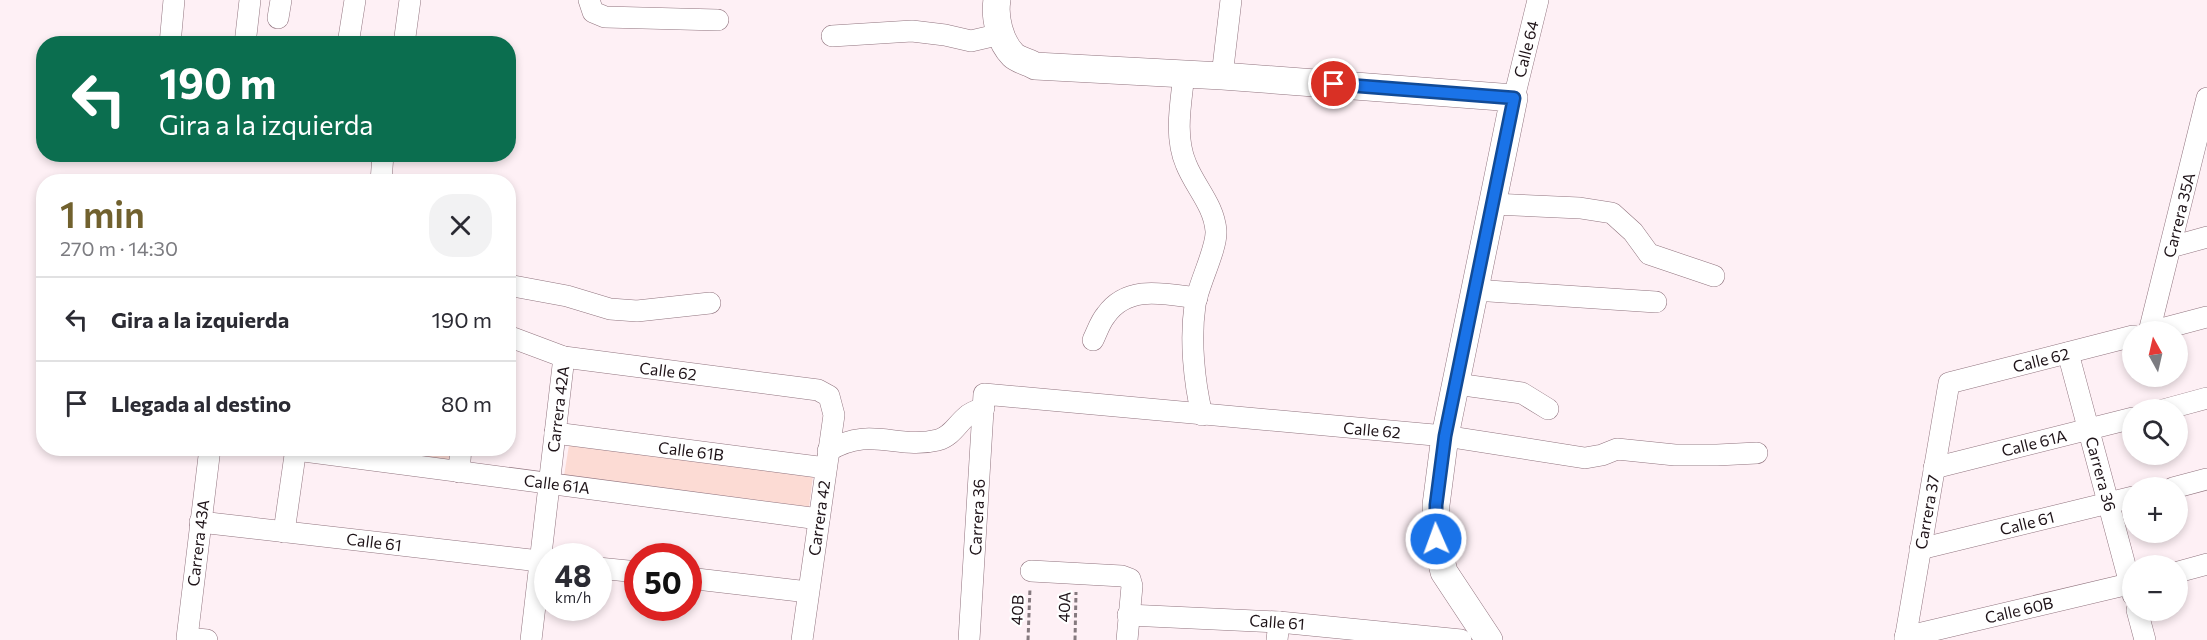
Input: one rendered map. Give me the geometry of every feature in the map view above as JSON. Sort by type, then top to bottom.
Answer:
[{"type":"main road","points":[[997,0],[995,12],[1001,34],[1013,55],[1035,66],[1184,74],[1223,66],[1514,98],[1445,436],[1436,505],[1436,539],[1444,572],[1490,640]]},
{"type":"street","points":[[171,36],[174,0]]},
{"type":"street","points":[[246,36],[250,0]]},
{"type":"street","points":[[349,36],[355,0]]},
{"type":"street","points":[[405,36],[410,0]]},
{"type":"street","points":[[589,0],[593,12],[605,17],[718,20]]},
{"type":"street","points":[[1223,66],[1231,0]]},
{"type":"street","name":"Calle 64","points":[[1514,98],[1538,0]]},
{"type":"street","points":[[832,36],[912,31],[972,41],[1001,34]]},
{"type":"street","points":[[1184,74],[1179,144],[1186,166],[1214,219],[1216,233],[1197,298],[1194,343],[1197,393],[1202,415]]},
{"type":"street","name":"Carrera 35A","points":[[2153,321],[2171,247],[2200,154],[2207,98]]},
{"type":"street","points":[[1492,204],[1580,208],[1612,213],[1633,232],[1649,254],[1714,276]]},
{"type":"street","points":[[2171,247],[2207,237]]},
{"type":"street","points":[[516,286],[567,296],[610,309],[638,311],[710,303]]},
{"type":"street","points":[[1474,290],[1656,302]]},
{"type":"street","points":[[1093,340],[1106,315],[1119,301],[1136,294],[1153,293],[1197,298]]},
{"type":"street","points":[[2188,322],[2207,317]]},
{"type":"street","name":"Calle 62","points":[[516,339],[564,357],[819,390],[844,424],[867,438]]},
{"type":"street","name":"Calle 62","points":[[1949,383],[2122,339]]},
{"type":"street","name":"Carrera 36","points":[[2068,353],[2123,555]]},
{"type":"street","name":"Carrera 42A","points":[[545,543],[564,357]]},
{"type":"street","name":"Carrera 37","points":[[1905,639],[1949,383]]},
{"type":"street","points":[[1456,384],[1522,393],[1548,409]]},
{"type":"street","points":[[2188,403],[2207,398]]},
{"type":"street","points":[[827,460],[842,443],[867,438],[919,443],[941,439],[954,430],[984,401]]},
{"type":"street","name":"Calle 62","points":[[984,401],[1202,415],[1445,436],[1585,458],[1602,455],[1617,448],[1675,455],[1717,456],[1757,453]]},
{"type":"street","name":"Carrera 36","points":[[969,640],[984,401]]},
{"type":"street","name":"Carrera 42","points":[[802,640],[827,460],[831,406]]},
{"type":"street","name":"Calle 61A","points":[[1934,468],[2122,421]]},
{"type":"street","name":"Calle 61B","points":[[555,433],[827,460]]},
{"type":"street","name":"Carrera 43A","points":[[197,639],[200,522],[209,456]]},
{"type":"street","points":[[284,532],[295,456]]},
{"type":"street","name":"Calle 61A","points":[[346,456],[819,519]]},
{"type":"street","points":[[459,472],[460,456]]},
{"type":"street","points":[[2188,484],[2207,479]]},
{"type":"street","name":"Calle 61","points":[[1920,549],[2122,500]]},
{"type":"street","name":"Calle 61","points":[[200,522],[534,561]]},
{"type":"street","points":[[2188,569],[2207,564]]},
{"type":"street","points":[[1031,576],[1122,576],[1130,579],[1132,586],[1127,640]]},
{"type":"street","points":[[702,580],[808,592]]},
{"type":"street","name":"Calle 60B","points":[[1905,639],[2122,589]]},
{"type":"street","name":"Calle 61","points":[[1128,615],[1278,631],[1461,640]]},
{"type":"street","name":"Carrera 42A","points":[[531,640],[534,621]]},
{"type":"street","points":[[2140,621],[2145,640]]},
{"type":"path","name":"40A","points":[[1075,640],[1077,575]]},
{"type":"path","name":"40B","points":[[1028,640],[1031,576]]},
{"type":"shaded area","points":[[569,445],[813,476],[809,508],[564,476]]},
{"type":"shaded area","points":[[417,456],[450,456],[449,460]]},
{"type":"route","points":[[1334,84],[1514,98],[1445,436],[1436,505],[1436,539]]}]
